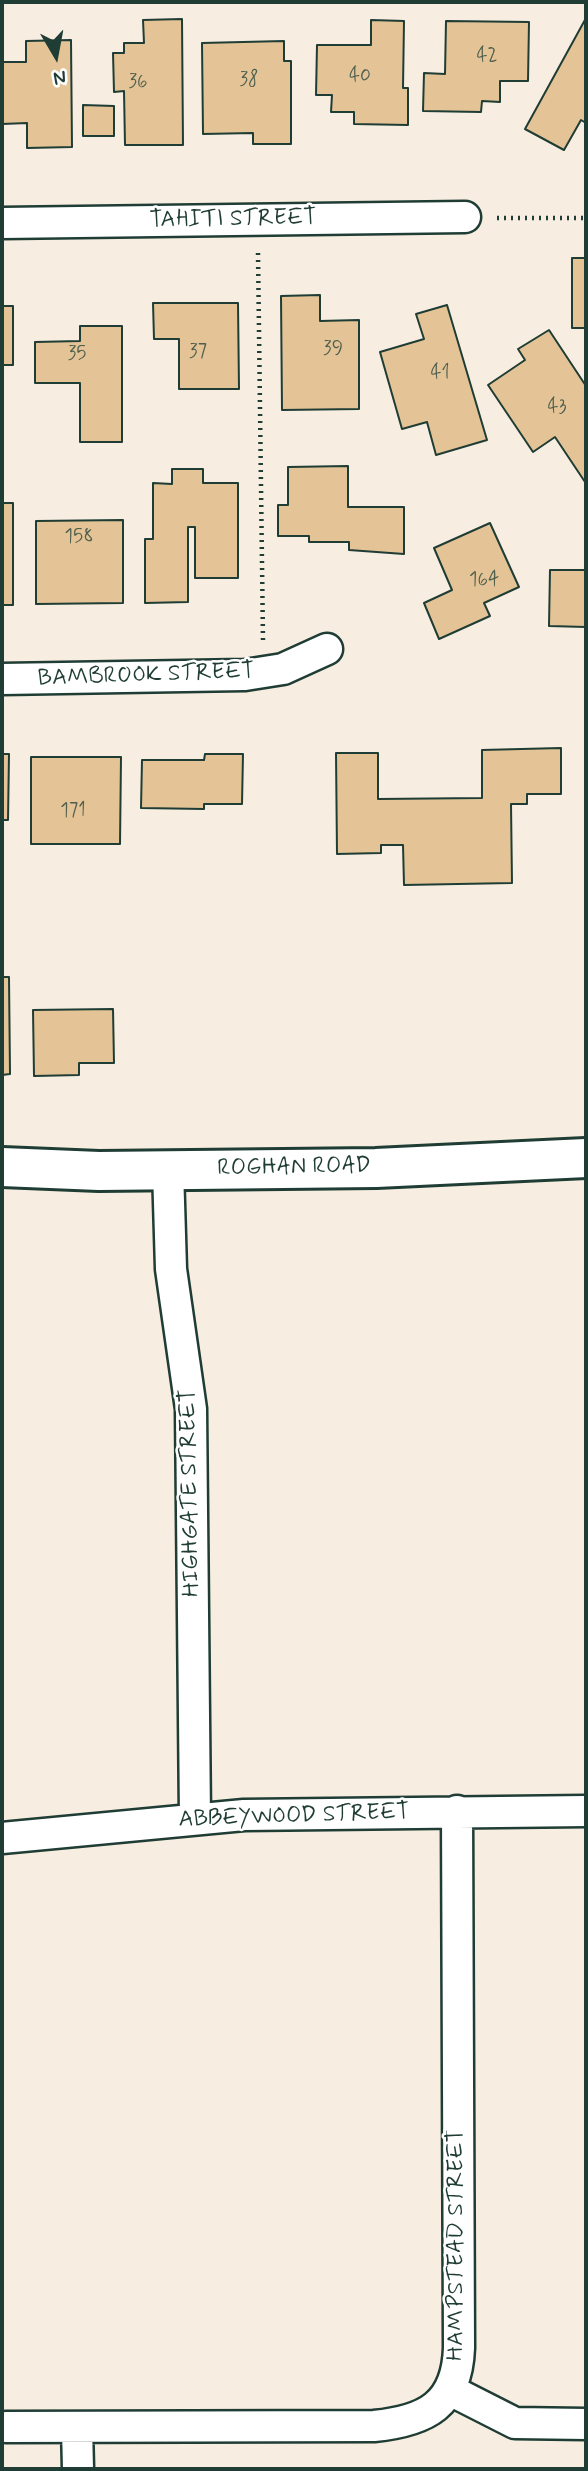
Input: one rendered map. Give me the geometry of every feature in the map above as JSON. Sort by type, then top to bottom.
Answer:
[{"type":"main road","name":"ROGHAN ROAD","points":[[2,1167],[168,1170],[439,1167],[586,1157]]},
{"type":"street","name":"TAHITI STREET","points":[[2,223],[465,216]]},
{"type":"street","name":"BAMBROOK STREET","points":[[2,679],[245,675],[306,660],[327,649]]},
{"type":"street","name":"HIGHGATE STREET","points":[[168,1170],[173,1288],[191,1409],[195,1819]]},
{"type":"street","name":"ABBEYWOOD STREET","points":[[2,1838],[195,1819],[457,1811],[586,1811]]},
{"type":"street","name":"HAMPSTEAD STREET","points":[[6,2427],[397,2423],[415,2419],[432,2410],[450,2390],[455,2379],[459,2348],[457,1811]]},
{"type":"street","points":[[450,2390],[515,2423],[586,2424]]},
{"type":"street","points":[[77,2427],[78,2469]]},
{"type":"path","points":[[465,216],[586,218]]},
{"type":"path","points":[[258,219],[260,610],[265,672]]},
{"type":"building","points":[[586,18],[586,123],[581,120],[564,150],[525,129]]},
{"type":"building","points":[[182,19],[183,145],[125,145],[124,91],[114,92],[113,53],[124,53],[124,43],[144,43],[143,20]]},
{"type":"building","points":[[371,20],[404,21],[403,88],[408,88],[408,125],[354,124],[354,112],[331,112],[332,95],[316,95],[317,45],[371,45]]},
{"type":"building","points":[[446,21],[529,22],[528,81],[500,81],[500,102],[482,101],[481,112],[423,111],[424,73],[445,74]]},
{"type":"building","points":[[71,40],[72,147],[27,148],[27,123],[2,124],[2,62],[26,62],[26,41]]},
{"type":"building","points":[[284,41],[284,61],[291,61],[291,144],[253,144],[253,133],[203,134],[202,43]]},
{"type":"building","points":[[83,105],[114,106],[114,136],[83,136]]},
{"type":"building","points":[[572,258],[586,258],[586,328],[572,328]]},
{"type":"building","points":[[320,295],[320,321],[359,320],[359,409],[282,410],[281,296]]},
{"type":"building","points":[[153,303],[238,303],[239,389],[179,389],[179,339],[154,339]]},
{"type":"building","points":[[447,305],[487,440],[436,455],[427,422],[402,429],[380,352],[424,339],[416,314]]},
{"type":"building","points":[[2,306],[13,306],[13,365],[2,365]]},
{"type":"building","points":[[80,326],[122,326],[122,442],[80,442],[80,383],[35,383],[35,342],[80,341]]},
{"type":"building","points":[[549,330],[586,386],[585,482],[555,437],[533,452],[488,385],[525,360],[518,349]]},
{"type":"building","points":[[348,466],[348,507],[404,507],[404,554],[349,550],[349,542],[309,542],[309,536],[278,536],[278,505],[288,505],[288,467]]},
{"type":"building","points":[[172,469],[203,469],[203,483],[238,483],[238,578],[195,578],[195,527],[188,527],[188,602],[145,603],[145,539],[153,539],[153,483],[172,484]]},
{"type":"building","points":[[2,503],[13,503],[13,605],[2,605]]},
{"type":"building","points":[[123,520],[123,603],[36,604],[36,521]]},
{"type":"building","points":[[490,523],[519,587],[484,603],[490,616],[439,639],[424,603],[452,590],[434,548]]},
{"type":"building","points":[[550,570],[586,570],[586,627],[549,626]]},
{"type":"building","points":[[561,748],[561,794],[527,794],[527,804],[511,804],[512,883],[404,885],[403,845],[381,845],[381,853],[337,854],[336,753],[378,753],[378,799],[482,798],[482,750]]},
{"type":"building","points":[[2,754],[9,754],[8,820],[2,820]]},
{"type":"building","points":[[205,754],[243,754],[242,804],[204,804],[204,809],[141,808],[142,760],[204,760]]},
{"type":"building","points":[[31,757],[121,757],[120,844],[31,844]]},
{"type":"building","points":[[2,977],[9,977],[10,1074],[2,1075]]},
{"type":"building","points":[[113,1009],[114,1063],[79,1063],[79,1075],[34,1076],[33,1010]]}]
